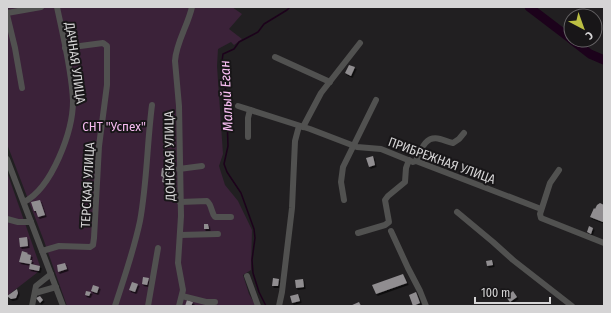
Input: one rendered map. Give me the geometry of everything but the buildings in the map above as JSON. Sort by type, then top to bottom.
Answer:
[{"type":"street","points":[[22,88],[7,14],[41,7]]},
{"type":"street","name":"ДАЧНАЯ УЛИЦА","points":[[24,202],[34,195],[50,176],[58,160],[65,140],[72,110],[65,48],[57,7]]},
{"type":"street","name":"ДОНСКАЯ УЛИЦА","points":[[179,306],[182,296],[182,284],[178,263],[181,226],[179,106],[176,55],[192,7]]},
{"type":"street","points":[[279,306],[292,208],[296,140],[301,126],[321,93],[360,42]]},
{"type":"street","name":"ТЕРСКАЯ УЛИЦА","points":[[42,251],[59,246],[90,247],[93,245],[94,238],[99,146],[107,85],[107,46],[103,43],[65,48]]},
{"type":"street","points":[[274,57],[330,82]]},
{"type":"street","points":[[344,200],[341,182],[342,171],[376,100]]},
{"type":"street","points":[[115,306],[130,262],[140,221],[152,105]]},
{"type":"street","name":"ПРИБРЕЖНАЯ УЛИЦА","points":[[238,106],[301,126],[353,146],[364,149],[381,149],[541,209]]},
{"type":"street","points":[[248,137],[248,118],[250,110]]},
{"type":"street","points":[[416,161],[425,144],[430,139],[439,138],[452,142],[459,139],[464,133]]},
{"type":"street","points":[[7,159],[63,306]]},
{"type":"street","points":[[358,233],[386,226],[389,222],[386,200],[388,196],[405,182],[406,168],[409,160]]},
{"type":"street","points":[[179,169],[202,166]]},
{"type":"street","points":[[559,170],[550,183],[540,216],[542,219],[604,243]]},
{"type":"street","points":[[180,202],[207,201],[210,203],[212,214],[215,217],[231,217]]},
{"type":"street","points":[[456,212],[513,260],[572,306]]},
{"type":"street","points":[[7,219],[18,222],[31,222]]},
{"type":"street","points":[[391,231],[426,306]]},
{"type":"street","points":[[180,235],[218,234]]},
{"type":"street","points":[[148,306],[158,248]]},
{"type":"street","points":[[32,306],[38,284],[51,274]]},
{"type":"street","points":[[246,276],[258,306]]},
{"type":"street","points":[[35,293],[56,288]]},
{"type":"street","points":[[182,296],[206,302],[215,302]]},
{"type":"green space","name":"СНТ \"Успех\"","points":[[7,7],[232,7],[242,14],[229,29],[242,39],[234,45],[231,42],[218,49],[217,66],[223,154],[219,166],[225,185],[238,201],[252,230],[251,270],[243,275],[249,294],[256,306],[67,306],[7,144]]},
{"type":"green space","points":[[7,172],[40,266],[38,272],[7,296]]},
{"type":"waterway","name":"Малый Еган","points":[[266,306],[259,292],[253,273],[252,260],[255,238],[254,229],[241,193],[227,172],[224,164],[228,146],[228,109],[222,61],[223,54],[234,49],[239,42],[258,32],[264,24],[290,7]]},
{"type":"waterway","points":[[529,7],[563,33]]},
{"type":"waterway","points":[[582,48],[590,54],[604,60]]}]
